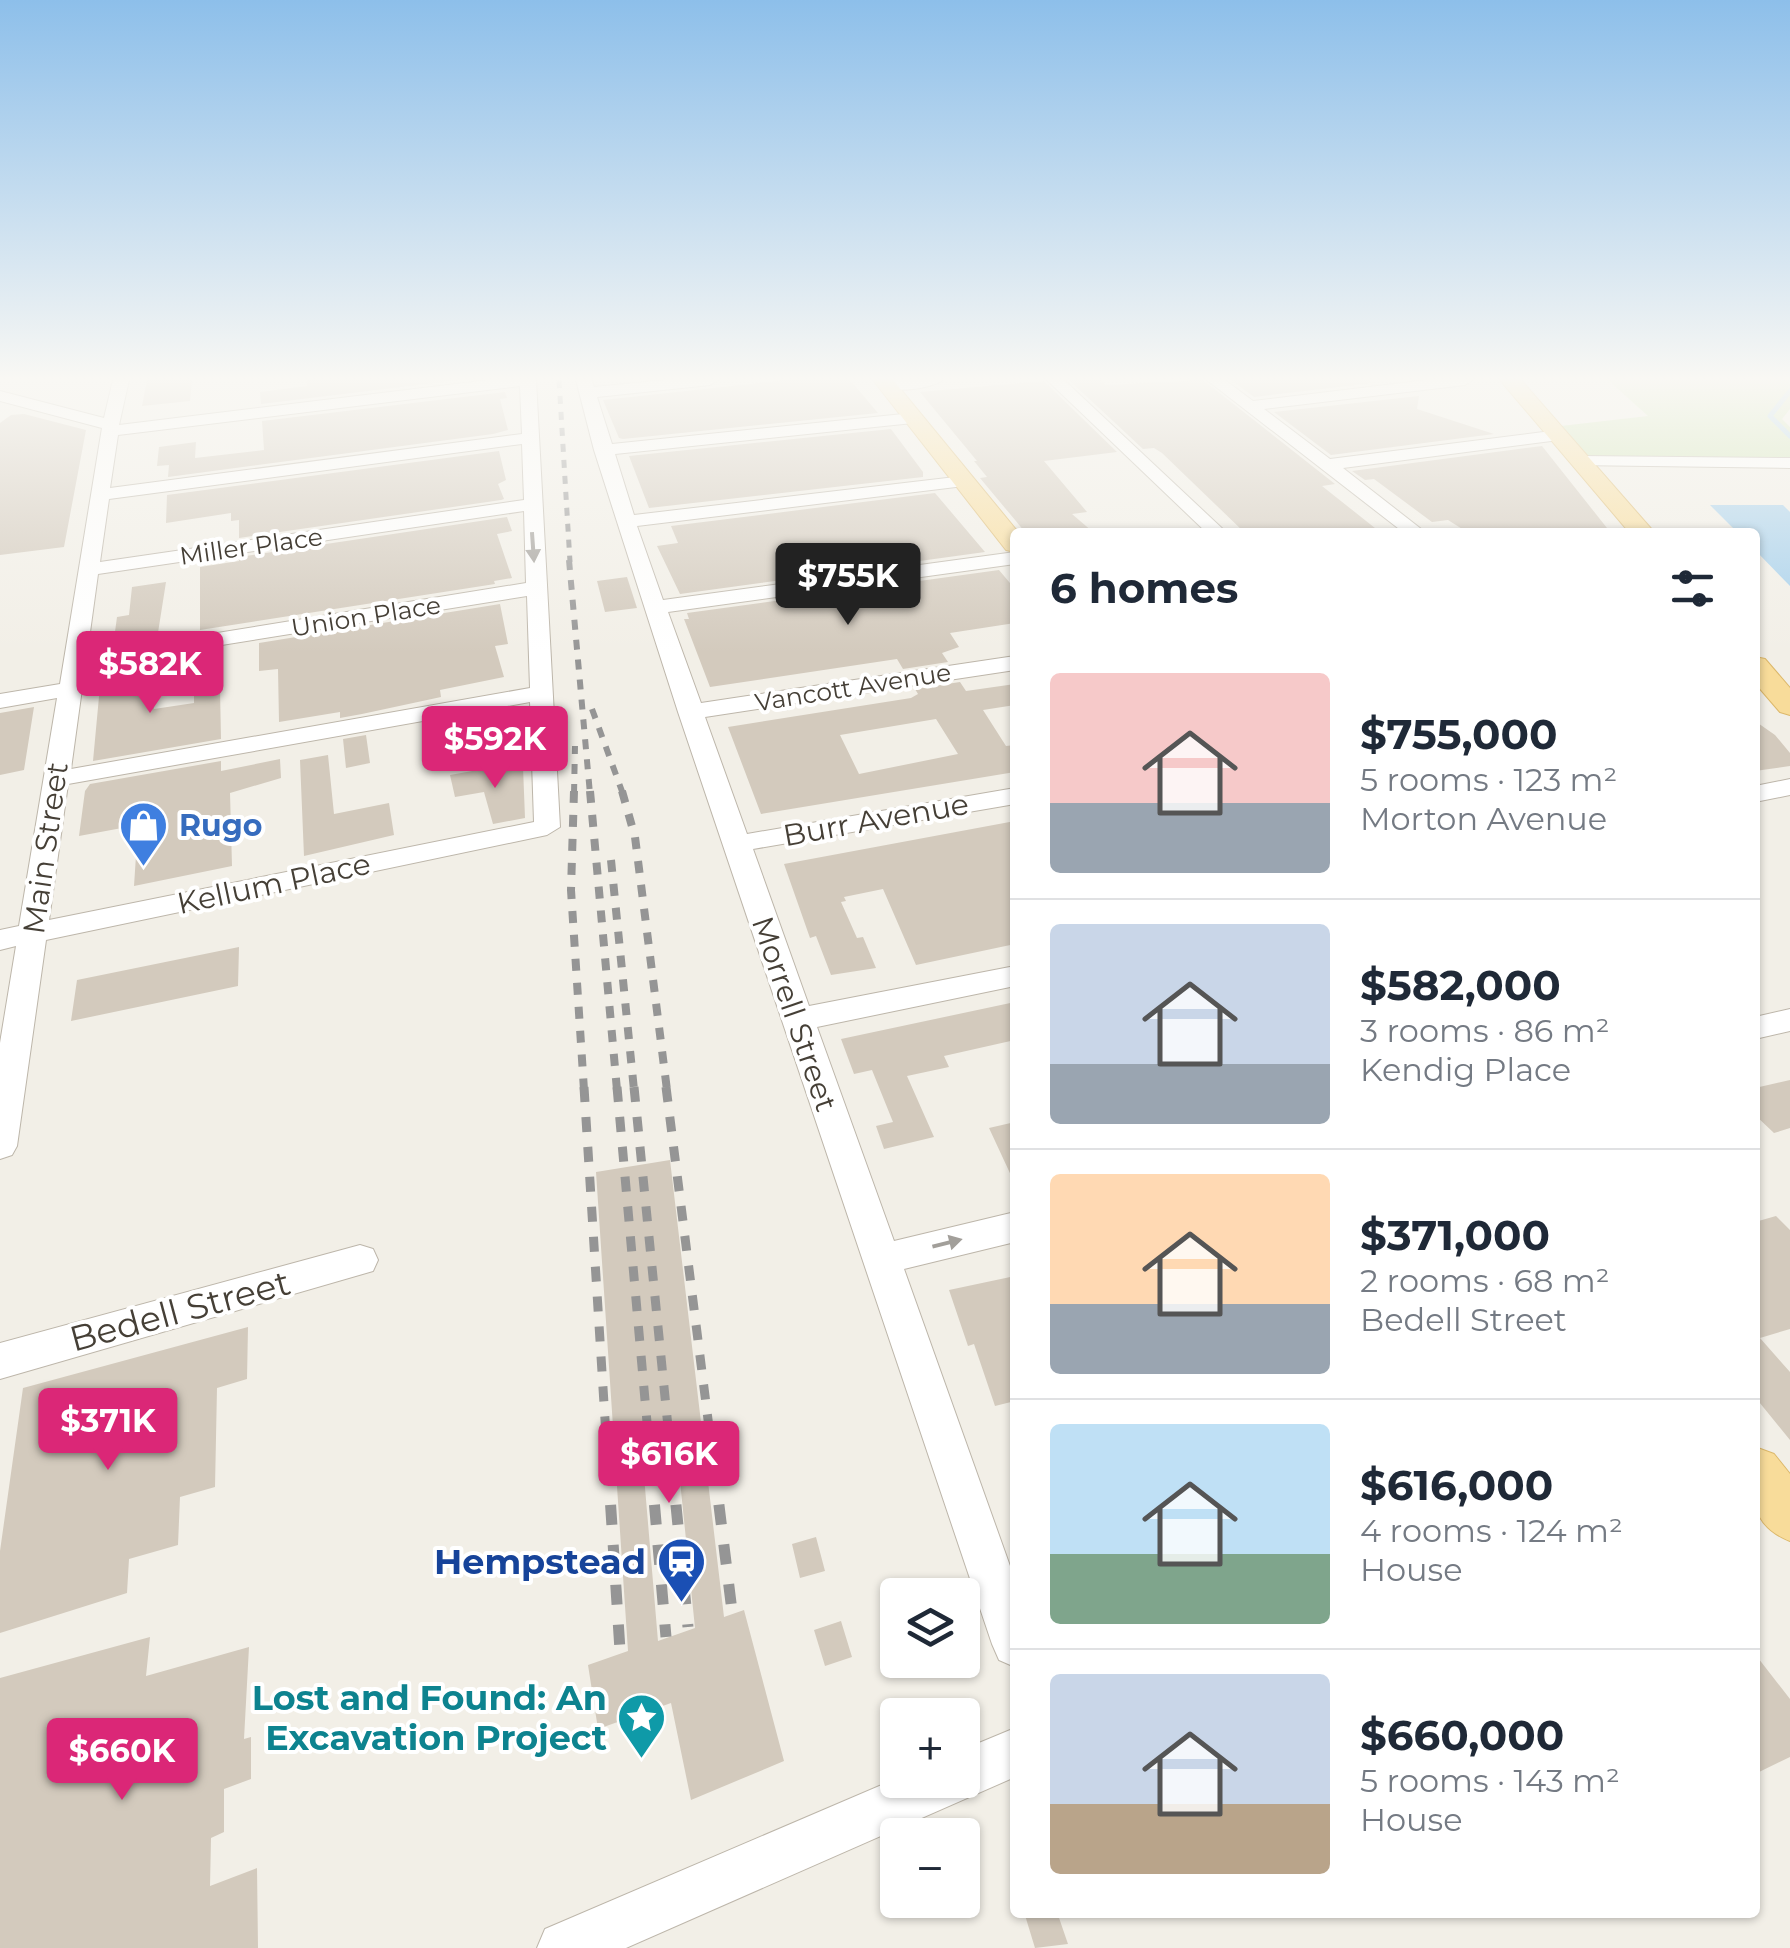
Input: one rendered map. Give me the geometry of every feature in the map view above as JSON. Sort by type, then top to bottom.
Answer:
[{"type":"main road","points":[[956,471],[1010,539]]},
{"type":"main road","points":[[1590,471],[1639,528]]},
{"type":"main road","points":[[1760,671],[1790,706]]},
{"type":"main road","points":[[1760,1478],[1790,1515]]},
{"type":"street","name":"Main Street","points":[[0,1146],[103,471]]},
{"type":"street","points":[[100,494],[277,471]]},
{"type":"street","points":[[55,779],[539,693],[530,471]]},
{"type":"street","name":"Morrell Street","points":[[610,471],[796,1020],[1010,1630]]},
{"type":"street","points":[[1152,471],[1213,528]]},
{"type":"street","points":[[1335,471],[1410,528]]},
{"type":"street","points":[[626,522],[964,481]]},
{"type":"street","name":"Miller Place","points":[[91,569],[530,505]]},
{"type":"street","points":[[654,606],[1010,559]]},
{"type":"street","name":"Union Place","points":[[77,662],[536,588]]},
{"type":"street","name":"Vancott Avenue","points":[[690,712],[1010,663]]},
{"type":"street","points":[[0,700],[72,689]]},
{"type":"street","name":"Kellum Place","points":[[0,940],[547,828],[539,693]]},
{"type":"street","points":[[1760,793],[1790,787]]},
{"type":"street","name":"Burr Avenue","points":[[737,844],[1010,797]]},
{"type":"street","points":[[796,1020],[1010,977]]},
{"type":"street","points":[[1760,1027],[1790,1020]]},
{"type":"street","points":[[879,1260],[1010,1228]]},
{"type":"street","name":"Bedell Street","points":[[0,1361],[360,1260]]},
{"type":"street","points":[[980,1767],[1010,1754]]},
{"type":"street","points":[[564,1948],[909,1798]]},
{"type":"water","points":[[1710,505],[1783,505],[1790,512],[1790,586],[1760,555],[1760,528],[1733,528]]},
{"type":"building","points":[[0,471],[78,471],[64,547],[0,555]]},
{"type":"building","points":[[169,471],[214,471],[168,477]]},
{"type":"building","points":[[349,471],[504,471],[506,480],[498,484],[504,499],[501,500],[239,538],[239,520],[231,521],[231,513],[166,523],[167,495]]},
{"type":"building","points":[[635,471],[923,472],[923,477],[649,508]]},
{"type":"building","points":[[982,471],[1052,471],[1087,512],[1072,514],[1088,528],[1022,528],[980,478],[987,477]]},
{"type":"building","points":[[1181,471],[1318,471],[1335,484],[1322,486],[1375,528],[1274,528],[1240,528]]},
{"type":"building","points":[[1352,471],[1562,471],[1607,528],[1461,528],[1448,520],[1432,522],[1374,479],[1365,480]]},
{"type":"building","points":[[935,493],[985,552],[680,594],[657,546],[678,543],[671,526]]},
{"type":"building","points":[[507,517],[512,531],[497,534],[512,578],[494,581],[495,584],[200,630],[200,567],[239,561],[239,557]]},
{"type":"building","points":[[999,570],[1010,583],[1010,624],[950,633],[959,647],[942,653],[948,662],[903,669],[897,659],[710,687],[684,619],[689,619],[687,613]]},
{"type":"building","points":[[627,577],[637,608],[605,612],[597,581]]},
{"type":"building","points":[[166,582],[157,639],[122,645],[123,637],[114,639],[117,617],[129,615],[132,587]]},
{"type":"building","points":[[500,604],[508,644],[495,646],[504,677],[440,690],[441,697],[362,714],[340,718],[340,712],[279,722],[278,669],[259,671],[259,643]]},
{"type":"building","points":[[156,659],[154,709],[194,703],[194,692],[220,689],[221,739],[93,761],[100,686],[116,684],[119,665]]},
{"type":"building","points":[[960,682],[966,691],[1010,685],[1010,706],[983,710],[1006,746],[1010,746],[1010,773],[761,814],[728,727],[918,694],[915,689]],"holes":[[[936,719],[958,754],[859,774],[840,735]]]},
{"type":"building","points":[[34,707],[24,770],[0,775],[0,713]]},
{"type":"building","points":[[1760,724],[1790,753],[1790,766],[1760,770]]},
{"type":"building","points":[[366,735],[370,763],[346,768],[343,739]]},
{"type":"building","points":[[328,755],[334,814],[389,803],[394,835],[304,856],[300,760]]},
{"type":"building","points":[[280,759],[281,778],[230,793],[232,866],[134,886],[138,825],[79,836],[85,791],[90,784],[221,761],[221,771]]},
{"type":"building","points":[[500,766],[501,772],[523,767],[525,818],[493,824],[484,792],[455,797],[450,775]]},
{"type":"building","points":[[1010,822],[1010,945],[916,965],[883,889],[844,897],[846,901],[841,902],[857,938],[863,937],[876,968],[831,975],[816,936],[810,938],[784,864]]},
{"type":"building","points":[[239,947],[238,986],[71,1021],[77,980]]},
{"type":"building","points":[[1010,1003],[1010,1041],[944,1056],[949,1067],[907,1076],[934,1137],[884,1149],[876,1126],[893,1122],[872,1070],[854,1074],[841,1039]]},
{"type":"building","points":[[1790,1080],[1790,1128],[1774,1133],[1760,1120],[1760,1087]]},
{"type":"building","points":[[1010,1123],[1010,1173],[989,1128]]},
{"type":"building","points":[[670,1160],[724,1617],[744,1610],[784,1761],[691,1800],[671,1703],[598,1729],[588,1665],[628,1651],[596,1172]],"holes":[[[678,1461],[695,1628],[658,1641],[643,1464]]]},
{"type":"building","points":[[1776,1216],[1790,1230],[1790,1329],[1760,1338],[1760,1221]]},
{"type":"building","points":[[1010,1277],[1010,1402],[995,1406],[974,1344],[968,1346],[949,1290]]},
{"type":"building","points":[[248,1327],[247,1379],[217,1388],[215,1487],[180,1497],[178,1545],[129,1559],[127,1593],[0,1633],[0,1551],[23,1388]]},
{"type":"building","points":[[1760,1338],[1790,1372],[1790,1440],[1760,1403]]},
{"type":"building","points":[[816,1537],[825,1571],[800,1578],[792,1544]]},
{"type":"building","points":[[841,1621],[852,1657],[825,1666],[814,1630]]},
{"type":"building","points":[[150,1637],[146,1676],[249,1647],[244,1739],[251,1737],[251,1779],[224,1789],[224,1832],[211,1838],[210,1886],[257,1868],[258,1948],[0,1948],[0,1678]]},
{"type":"building","points":[[1760,1660],[1790,1699],[1790,1757],[1760,1772]]},
{"type":"building","points":[[1026,1918],[1059,1918],[1068,1944],[1035,1948]]},
{"type":"railway","points":[[564,471],[570,562]]},
{"type":"railway","points":[[569,560],[590,794]]},
{"type":"railway","points":[[592,709],[622,792]]},
{"type":"railway","points":[[574,794],[575,746]]},
{"type":"railway","points":[[574,791],[571,890],[584,1090]]},
{"type":"railway","points":[[590,791],[617,1090]]},
{"type":"railway","points":[[622,792],[635,837],[667,1090]]},
{"type":"railway","points":[[611,860],[634,1090]]},
{"type":"railway","points":[[584,1087],[608,1467]]},
{"type":"railway","points":[[617,1087],[651,1467]]},
{"type":"railway","points":[[634,1087],[672,1467]]},
{"type":"railway","points":[[666,1087],[714,1467]]},
{"type":"railway","points":[[608,1465],[620,1650]]},
{"type":"railway","points":[[651,1465],[666,1637]]},
{"type":"railway","points":[[672,1465],[688,1627]]},
{"type":"railway","points":[[714,1465],[732,1611]]},
{"type":"place","name":"Rugo","points":[[144,868]]},
{"type":"place","name":"Hempstead","points":[[681,1604]]},
{"type":"place","name":"Lost and Found: An Excavation Project","points":[[642,1760]]}]
